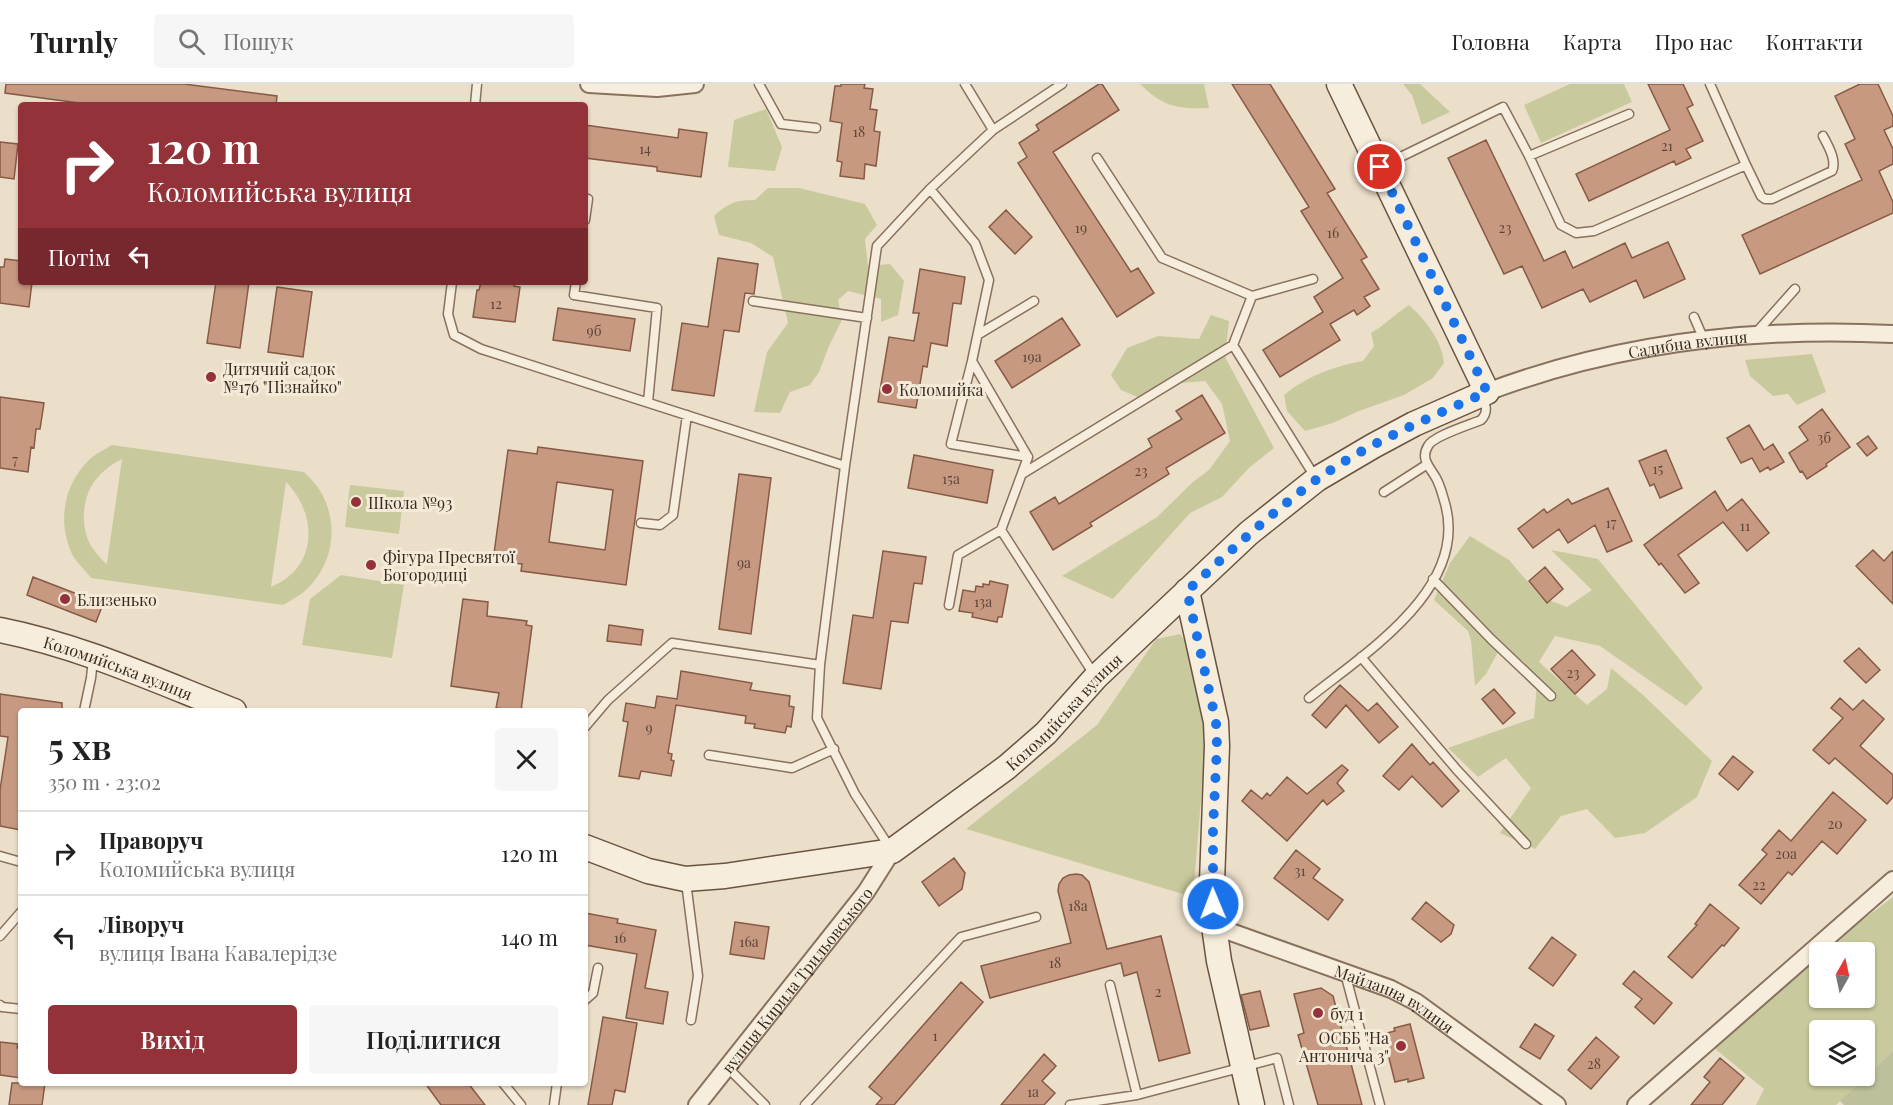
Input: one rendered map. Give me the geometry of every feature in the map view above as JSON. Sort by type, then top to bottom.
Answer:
[{"type":"main road","points":[[1340,84],[1484,393]]},
{"type":"main road","name":"Коломийська вулиця","points":[[588,848],[648,871],[685,879],[725,876],[892,851],[1007,767],[1046,733],[1096,677],[1187,591],[1249,533],[1317,479],[1413,424],[1484,393]]},
{"type":"main road","points":[[1187,591],[1216,722],[1212,872],[1214,926],[1219,961],[1252,1105]]},
{"type":"main road","name":"Коломийська вулиця","points":[[0,630],[30,636],[93,655],[226,708]]},
{"type":"street","points":[[590,84],[657,88],[696,84]]},
{"type":"street","name":"Садибна вулиця","points":[[1484,393],[1517,380],[1573,364],[1650,347],[1755,334],[1820,332],[1893,334]]},
{"type":"street","name":"вулиця Кирила Трильовського","points":[[697,1105],[866,892],[892,851]]},
{"type":"street","points":[[1636,1105],[1893,880]]},
{"type":"street","name":"Майданна вулиця","points":[[1214,926],[1391,989],[1416,1002],[1557,1105]]},
{"type":"lane","points":[[475,102],[477,84]]},
{"type":"lane","points":[[759,84],[781,124],[816,128]]},
{"type":"lane","points":[[965,84],[993,130]]},
{"type":"lane","points":[[892,851],[855,794],[817,718],[820,665],[876,246],[930,189],[993,130],[1062,84]]},
{"type":"lane","points":[[1710,84],[1746,165],[1761,196],[1765,199],[1772,199],[1832,171],[1834,162],[1823,136]]},
{"type":"lane","points":[[1380,167],[1503,108],[1529,156],[1561,225],[1576,233],[1594,231],[1746,165]]},
{"type":"lane","points":[[1529,156],[1629,114]]},
{"type":"lane","points":[[1096,158],[1162,258],[1252,296],[1313,279]]},
{"type":"lane","points":[[930,189],[975,243],[988,280],[979,334],[951,444],[1028,457]]},
{"type":"lane","points":[[452,285],[448,314],[454,335],[481,349],[845,466]]},
{"type":"lane","points":[[576,285],[574,295],[657,308],[648,402]]},
{"type":"lane","points":[[1755,334],[1795,290]]},
{"type":"lane","points":[[1021,474],[1233,345],[1252,296]]},
{"type":"lane","points":[[753,301],[867,318]]},
{"type":"lane","points":[[979,334],[1034,301]]},
{"type":"lane","points":[[1694,317],[1704,340]]},
{"type":"lane","points":[[1233,345],[1317,479]]},
{"type":"lane","points":[[972,361],[1028,457]]},
{"type":"lane","points":[[1309,698],[1397,628],[1433,579],[1448,544],[1448,521],[1437,479],[1426,465],[1425,453],[1431,441],[1481,420],[1485,416],[1484,393]]},
{"type":"lane","points":[[640,522],[660,525],[673,516],[687,414]]},
{"type":"lane","points":[[949,605],[958,555],[1001,530],[1028,457]]},
{"type":"lane","points":[[1384,492],[1426,465]]},
{"type":"lane","points":[[1001,530],[1096,677]]},
{"type":"lane","points":[[1433,579],[1551,696]]},
{"type":"lane","points":[[588,723],[608,700],[672,643],[820,665]]},
{"type":"lane","points":[[85,708],[93,655]]},
{"type":"lane","points":[[1360,657],[1463,777],[1526,844]]},
{"type":"lane","points":[[709,755],[792,768],[834,749]]},
{"type":"lane","points":[[0,856],[18,861]]},
{"type":"lane","points":[[685,879],[698,976],[691,1020]]},
{"type":"lane","points":[[0,936],[18,915]]},
{"type":"lane","points":[[805,1105],[961,937],[1036,917]]},
{"type":"lane","points":[[588,997],[593,993],[598,968]]},
{"type":"lane","points":[[1345,973],[1380,1105]]},
{"type":"lane","points":[[1110,985],[1137,1095]]},
{"type":"lane","points":[[0,1005],[18,1010]]},
{"type":"lane","points":[[1070,1105],[1137,1095],[1277,1058],[1289,1105]]},
{"type":"lane","points":[[728,1067],[765,1105]]},
{"type":"lane","points":[[505,1086],[521,1105]]},
{"type":"lane","points":[[554,1105],[557,1086]]},
{"type":"green space","points":[[1140,84],[1204,84],[1209,108],[1171,105],[1156,98]]},
{"type":"green space","points":[[1403,84],[1420,84],[1450,112],[1422,125],[1412,95]]},
{"type":"green space","points":[[1570,84],[1624,84],[1632,102],[1541,143],[1524,105]]},
{"type":"green space","points":[[766,109],[782,147],[775,171],[728,167],[734,120]]},
{"type":"green space","points":[[768,188],[799,188],[865,204],[877,225],[865,239],[868,266],[890,264],[904,281],[898,315],[881,322],[881,299],[848,291],[838,300],[842,320],[819,372],[810,385],[790,392],[780,413],[754,412],[767,352],[788,323],[773,257],[751,243],[719,235],[714,216],[733,203],[755,200]]},
{"type":"green space","points":[[1409,305],[1427,324],[1437,339],[1443,355],[1444,363],[1433,378],[1404,395],[1333,423],[1305,431],[1287,411],[1284,395],[1302,382],[1321,373],[1363,361],[1374,346],[1371,333]]},
{"type":"green space","points":[[1211,315],[1229,321],[1225,357],[1274,448],[1249,468],[1222,497],[1190,513],[1113,599],[1062,576],[1157,517],[1193,482],[1209,470],[1230,441],[1222,404],[1205,381],[1182,383],[1147,401],[1121,390],[1111,375],[1127,348],[1158,336],[1199,339]]},
{"type":"green space","points":[[1812,354],[1826,392],[1797,405],[1788,394],[1773,396],[1750,376],[1745,360]]},
{"type":"green space","points":[[112,445],[304,472],[320,491],[330,519],[331,544],[323,568],[307,589],[283,605],[91,578],[73,556],[68,544],[65,531],[65,506],[73,482],[80,471],[93,456]],"holes":[[[122,459],[107,563],[106,564],[97,554],[87,536],[84,519],[85,502],[97,478]],[[286,482],[302,504],[306,517],[308,543],[298,567],[271,587]]]},
{"type":"green space","points":[[350,485],[404,491],[399,534],[345,527]]},
{"type":"green space","points":[[1470,536],[1509,560],[1541,597],[1567,607],[1592,590],[1551,550],[1598,559],[1703,688],[1686,706],[1600,646],[1555,636],[1539,662],[1587,705],[1607,689],[1611,668],[1642,694],[1712,761],[1697,797],[1645,833],[1615,838],[1587,809],[1561,816],[1535,849],[1500,833],[1531,788],[1506,758],[1478,777],[1448,748],[1534,718],[1537,683],[1523,661],[1500,648],[1486,674],[1475,686],[1468,631],[1434,600],[1450,563]]},
{"type":"green space","points":[[341,575],[404,585],[392,658],[302,645],[310,599]]},
{"type":"green space","points":[[1180,634],[1192,648],[1207,726],[1193,897],[966,829],[1097,725],[1156,639]]},
{"type":"green space","points":[[1893,897],[1893,1051],[1875,1068],[1875,1020],[1809,1020],[1809,1086],[1856,1086],[1836,1105],[1756,1105],[1764,1089],[1713,1047],[1809,963],[1809,1008],[1875,1008],[1875,942],[1833,942]]},
{"type":"green space","points":[[1893,1051],[1893,1105],[1844,1105],[1840,1101],[1856,1086],[1875,1086],[1875,1068]]},
{"type":"building","points":[[6,84],[184,84],[277,96],[276,102],[72,102],[5,93]]},
{"type":"building","points":[[841,84],[865,84],[864,88],[873,89],[870,109],[877,110],[874,131],[880,132],[876,166],[865,164],[864,179],[840,176],[842,162],[837,161],[842,123],[830,121],[835,86],[841,86]]},
{"type":"building","points":[[1102,84],[1119,110],[1053,152],[1131,272],[1138,268],[1154,293],[1117,317],[1018,163],[1027,157],[1019,143],[1039,130],[1036,125]]},
{"type":"building","points":[[1232,84],[1270,84],[1335,189],[1327,193],[1367,257],[1361,260],[1379,289],[1364,297],[1370,306],[1357,315],[1354,310],[1330,324],[1340,340],[1280,377],[1263,350],[1323,312],[1314,297],[1343,278],[1301,211],[1309,207]]},
{"type":"building","points":[[1648,84],[1683,84],[1693,105],[1687,108],[1703,141],[1686,149],[1691,158],[1676,165],[1674,161],[1589,201],[1576,174],[1670,130]]},
{"type":"building","points":[[1860,84],[1878,84],[1893,116],[1893,126],[1884,130],[1893,149],[1893,164],[1879,171],[1893,202],[1893,213],[1760,274],[1742,235],[1862,180],[1845,144],[1855,139],[1835,96]]},
{"type":"building","points":[[588,125],[678,138],[679,129],[707,133],[701,177],[657,171],[657,167],[588,158]]},
{"type":"building","points":[[1486,140],[1544,261],[1565,251],[1573,268],[1625,243],[1632,258],[1668,242],[1685,279],[1644,298],[1636,280],[1590,302],[1583,289],[1542,308],[1522,266],[1504,274],[1448,158]]},
{"type":"building","points":[[0,142],[18,144],[14,179],[0,177]]},
{"type":"building","points":[[1006,210],[1032,237],[1015,254],[989,227]]},
{"type":"building","points":[[718,258],[758,264],[754,294],[745,293],[739,332],[724,330],[714,396],[672,390],[682,323],[708,327]]},
{"type":"building","points":[[5,259],[18,261],[18,285],[32,285],[29,307],[0,303],[0,267],[4,267]]},
{"type":"building","points":[[920,269],[965,277],[961,304],[953,303],[947,346],[931,343],[927,367],[923,366],[916,408],[878,402],[889,337],[914,341],[919,313],[913,313]]},
{"type":"building","points":[[216,285],[249,285],[240,348],[207,343]]},
{"type":"building","points":[[480,285],[520,287],[515,322],[473,317],[477,290]]},
{"type":"building","points":[[277,287],[312,292],[303,357],[268,352]]},
{"type":"building","points":[[558,308],[635,319],[630,351],[553,340]]},
{"type":"building","points":[[1062,318],[1080,345],[1012,388],[995,361]]},
{"type":"building","points":[[1202,395],[1225,433],[1166,468],[1169,474],[1090,523],[1092,526],[1053,550],[1030,512],[1055,497],[1059,504],[1152,447],[1148,439],[1182,419],[1176,411]]},
{"type":"building","points":[[0,397],[44,403],[40,429],[36,429],[34,448],[31,447],[28,472],[0,468]]},
{"type":"building","points":[[1822,409],[1850,447],[1807,479],[1789,453],[1808,440],[1799,427]]},
{"type":"building","points":[[1749,425],[1764,450],[1773,444],[1784,462],[1770,470],[1768,467],[1760,472],[1752,458],[1741,463],[1727,438]]},
{"type":"building","points":[[1868,436],[1877,448],[1867,456],[1857,444]]},
{"type":"building","points":[[538,447],[643,461],[626,585],[521,571],[522,564],[493,561],[508,450],[537,454]],"holes":[[[557,482],[613,490],[605,550],[549,542]]]},
{"type":"building","points":[[1666,450],[1682,488],[1660,498],[1654,484],[1650,486],[1639,461]]},
{"type":"building","points":[[914,455],[993,470],[987,503],[908,488]]},
{"type":"building","points":[[739,474],[771,478],[751,634],[719,629]]},
{"type":"building","points":[[1608,488],[1632,541],[1607,552],[1595,525],[1568,543],[1559,529],[1533,548],[1518,529],[1544,509],[1547,513],[1568,499],[1572,504]]},
{"type":"building","points":[[1715,491],[1727,511],[1742,499],[1769,533],[1747,551],[1723,522],[1678,555],[1699,583],[1685,593],[1644,545]]},
{"type":"building","points":[[1873,550],[1884,561],[1893,551],[1893,604],[1856,566]]},
{"type":"building","points":[[883,551],[926,557],[922,584],[914,583],[908,623],[891,621],[881,689],[843,683],[853,615],[873,618]]},
{"type":"building","points":[[1545,567],[1563,589],[1547,603],[1529,581]]},
{"type":"building","points":[[33,577],[103,604],[96,622],[27,595]]},
{"type":"building","points":[[990,581],[1008,585],[1002,617],[998,617],[997,622],[972,617],[973,613],[959,611],[963,590],[975,592],[976,586],[989,585]]},
{"type":"building","points":[[463,599],[488,602],[487,616],[527,621],[526,625],[532,626],[521,708],[496,708],[499,693],[451,686]]},
{"type":"building","points":[[609,625],[643,630],[641,645],[607,641]]},
{"type":"building","points":[[1859,648],[1880,670],[1866,683],[1844,661]]},
{"type":"building","points":[[1572,650],[1595,675],[1575,694],[1551,669]]},
{"type":"building","points":[[681,671],[752,683],[750,690],[790,696],[789,706],[794,707],[791,727],[787,726],[785,733],[754,728],[755,724],[745,723],[746,716],[676,705],[668,753],[672,754],[671,760],[674,761],[671,776],[641,771],[639,779],[619,776],[628,722],[623,721],[626,703],[655,708],[657,696],[677,699]]},
{"type":"building","points":[[1340,685],[1368,711],[1377,703],[1398,727],[1379,743],[1346,705],[1326,728],[1312,715]]},
{"type":"building","points":[[1494,689],[1515,713],[1503,724],[1482,699]]},
{"type":"building","points":[[0,694],[62,703],[62,708],[18,708],[18,829],[0,826],[0,790],[8,737],[0,736]]},
{"type":"building","points":[[1840,698],[1853,710],[1863,700],[1884,719],[1860,746],[1893,775],[1893,797],[1887,804],[1835,758],[1829,764],[1813,750],[1843,718],[1831,708]]},
{"type":"building","points":[[1412,744],[1430,765],[1433,762],[1459,791],[1442,807],[1412,776],[1399,790],[1383,776]]},
{"type":"building","points":[[1733,756],[1753,772],[1738,790],[1719,774]]},
{"type":"building","points":[[1342,765],[1348,770],[1337,783],[1344,791],[1327,805],[1323,800],[1287,841],[1242,801],[1251,790],[1262,799],[1267,793],[1270,796],[1287,777],[1307,794]]},
{"type":"building","points":[[1833,792],[1866,820],[1837,854],[1822,841],[1792,875],[1788,872],[1761,904],[1739,885],[1767,854],[1762,850],[1779,830],[1791,841]]},
{"type":"building","points":[[1296,850],[1320,869],[1313,878],[1343,900],[1328,920],[1274,878]]},
{"type":"building","points":[[954,858],[965,873],[962,889],[939,906],[922,882]]},
{"type":"building","points":[[1076,874],[1082,875],[1089,882],[1107,949],[1161,936],[1190,1053],[1159,1061],[1137,972],[1124,976],[1121,963],[990,998],[981,966],[1071,943],[1058,891],[1063,878]]},
{"type":"building","points":[[1426,902],[1454,925],[1451,934],[1441,942],[1412,919]]},
{"type":"building","points":[[1710,904],[1739,928],[1692,978],[1668,957],[1697,925],[1695,924]]},
{"type":"building","points":[[588,914],[618,919],[617,923],[656,930],[645,988],[668,992],[663,1024],[626,1018],[637,954],[588,946]]},
{"type":"building","points":[[735,922],[769,927],[764,959],[730,954]]},
{"type":"building","points":[[1552,937],[1576,955],[1553,986],[1529,968]]},
{"type":"building","points":[[1634,971],[1672,1003],[1654,1024],[1635,1007],[1642,999],[1623,984]]},
{"type":"building","points":[[961,982],[983,1002],[894,1105],[876,1105],[882,1098],[869,1087]]},
{"type":"building","points":[[1321,988],[1333,996],[1362,1105],[1318,1105],[1298,1035],[1304,1033],[1294,994]]},
{"type":"building","points":[[1260,991],[1269,1026],[1250,1030],[1241,995]]},
{"type":"building","points":[[603,1017],[637,1023],[625,1092],[615,1090],[612,1105],[588,1105]]},
{"type":"building","name":"ОСББ \"На Антонича 3\"","points":[[1410,1024],[1424,1078],[1395,1082],[1383,1034],[1395,1031],[1394,1028]]},
{"type":"building","points":[[1535,1024],[1554,1036],[1540,1059],[1520,1047]]},
{"type":"building","points":[[1596,1037],[1619,1057],[1591,1089],[1568,1070]]},
{"type":"building","points":[[0,1042],[18,1044],[18,1078],[0,1075]]},
{"type":"building","points":[[1044,1054],[1056,1066],[1042,1081],[1055,1093],[1044,1105],[1001,1105]]},
{"type":"building","points":[[1720,1058],[1744,1078],[1722,1105],[1691,1105],[1710,1082],[1704,1077]]},
{"type":"building","points":[[12,1083],[18,1083],[18,1086],[45,1086],[42,1105],[9,1105]]},
{"type":"building","points":[[427,1086],[470,1086],[485,1105],[441,1105]]},
{"type":"place","name":"Дитячий садок №176 \"Пізнайко\"","points":[[211,377]]},
{"type":"place","name":"Коломийка","points":[[887,389]]},
{"type":"place","name":"Школа №93","points":[[356,502]]},
{"type":"place","name":"Фігура Пресвятої Богородиці","points":[[371,565]]},
{"type":"place","name":"Близенько","points":[[65,599]]},
{"type":"place","name":"буд 1","points":[[1318,1013]]},
{"type":"place","name":"ОСББ \"На Антонича 3\"","points":[[1401,1046]]},
{"type":"route","points":[[1213,904],[1216,722],[1187,591],[1249,533],[1317,479],[1413,424],[1487,392],[1380,167]]}]
